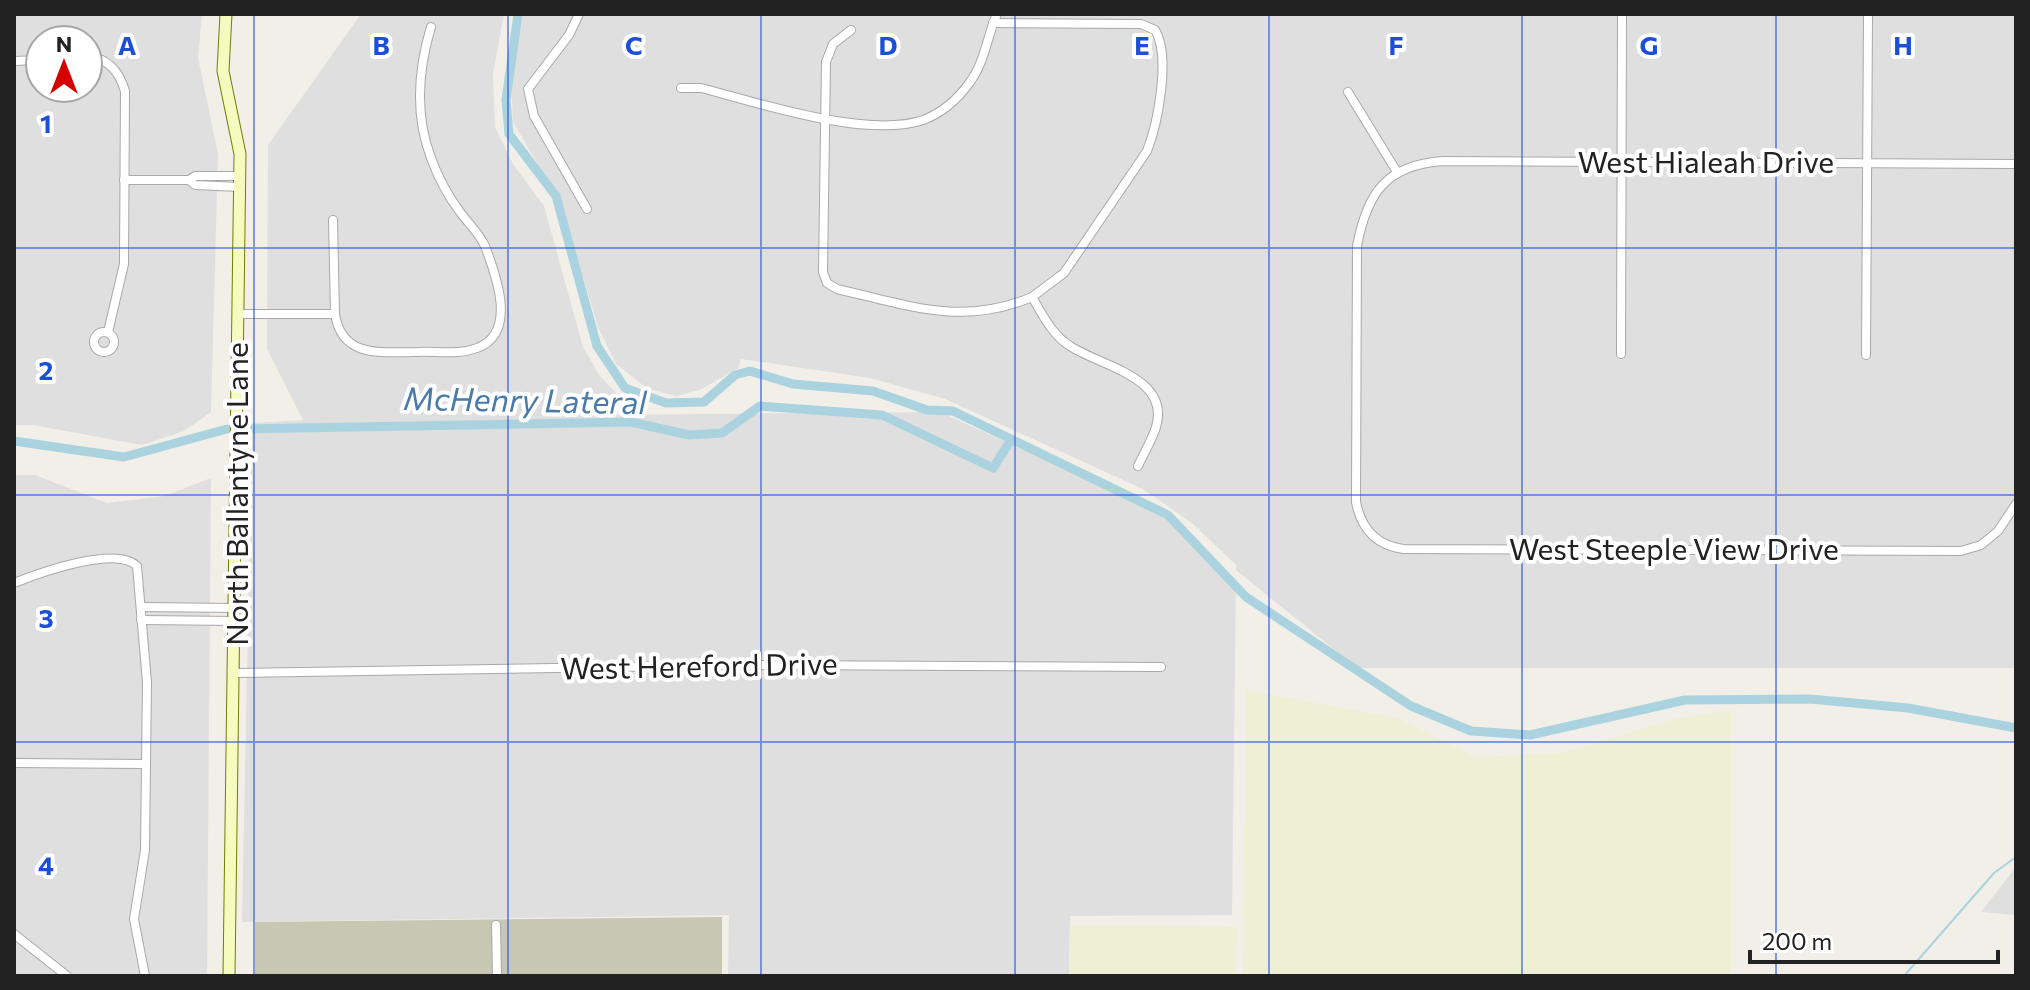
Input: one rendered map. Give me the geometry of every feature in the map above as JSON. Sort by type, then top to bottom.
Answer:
[{"type":"street","name":"North Ballantyne Lane","points":[[226,14],[223,71],[237,123],[240,182],[237,614],[229,976]]},
{"type":"street","points":[[579,14],[569,35],[528,89],[534,116],[587,209]]},
{"type":"street","points":[[851,30],[833,44],[826,62],[823,272],[827,283],[837,289],[959,313],[991,312],[1032,297],[1064,273],[1147,151],[1156,128],[1160,101],[1160,42],[1155,30],[1141,24],[995,18],[988,14]]},
{"type":"street","points":[[1621,354],[1622,14]]},
{"type":"street","points":[[1866,355],[1868,14]]},
{"type":"street","points":[[681,88],[701,88],[826,119],[897,125],[923,120],[947,108],[971,81],[995,18]]},
{"type":"street","points":[[333,220],[335,314],[337,326],[348,344],[374,352],[466,351],[486,344],[498,331],[501,303],[484,245],[441,182],[423,126],[421,71],[431,27]]},
{"type":"street","points":[[104,60],[115,68],[125,91],[124,264],[108,332]]},
{"type":"street","points":[[1348,92],[1397,172]]},
{"type":"street","name":"West Hialeah Drive","points":[[1397,172],[1424,163],[1443,161],[2016,164]]},
{"type":"street","name":"West Steeple View Drive","points":[[1397,172],[1371,199],[1362,218],[1357,246],[1356,502],[1366,530],[1390,547],[1959,551],[1981,545],[1990,538],[2016,504]]},
{"type":"street","points":[[124,180],[189,180],[195,185],[240,182]]},
{"type":"street","points":[[1032,297],[1049,327],[1068,346],[1135,379],[1147,387],[1156,399],[1156,426],[1138,466]]},
{"type":"street","points":[[239,314],[335,314]]},
{"type":"street","points":[[14,583],[67,564],[124,559],[133,562],[139,574],[147,682],[145,850],[134,919],[145,976]]},
{"type":"street","points":[[141,607],[237,614]]},
{"type":"street","points":[[141,620],[237,614]]},
{"type":"street","name":"West Hereford Drive","points":[[236,673],[738,665],[1161,667]]},
{"type":"street","points":[[14,763],[146,764]]},
{"type":"street","points":[[496,925],[497,976]]},
{"type":"street","points":[[14,934],[67,976]]},
{"type":"shaded area","points":[[14,14],[202,14],[198,58],[218,154],[211,412],[184,431],[142,445],[33,425],[14,425]]},
{"type":"shaded area","points":[[361,14],[504,14],[493,74],[495,127],[513,164],[544,206],[583,347],[600,376],[618,395],[606,415],[940,412],[1144,505],[1184,531],[1236,583],[1232,915],[1070,916],[1069,976],[728,976],[729,915],[242,922],[252,423],[303,420],[267,349],[268,145]]},
{"type":"shaded area","points":[[522,14],[2016,14],[2016,668],[1357,668],[1236,570],[1236,565],[1192,523],[1143,489],[945,399],[870,378],[741,359],[738,368],[702,389],[677,396],[648,389],[616,364],[598,327],[562,206],[513,122],[511,85]]},
{"type":"shaded area","points":[[14,475],[35,475],[107,503],[164,496],[211,478],[207,976],[14,976]]},
{"type":"shaded area","points":[[1246,690],[1397,718],[1476,757],[1562,753],[1678,718],[1731,710],[1731,976],[1243,976]]},
{"type":"shaded area","points":[[2016,867],[2016,915],[1981,912]]},
{"type":"shaded area","points":[[722,917],[722,976],[255,976],[255,922]]},
{"type":"shaded area","points":[[1070,925],[1237,927],[1236,976],[1069,976]]},
{"type":"waterway","points":[[518,14],[506,100],[509,134],[556,196],[597,346],[625,388],[666,403],[704,402],[735,375],[750,371],[793,384],[873,391],[927,410],[953,411],[1168,515],[1246,597],[1411,706],[1471,731],[1530,735],[1685,700],[1810,699],[1908,708],[2016,728]]},
{"type":"waterway","name":"McHenry Lateral","points":[[242,429],[631,422],[689,435],[722,433],[760,406],[882,415],[993,468],[1011,440]]},
{"type":"waterway","name":"McHenry Lateral","points":[[14,441],[124,457],[227,429]]},
{"type":"waterway","points":[[1904,976],[1994,873],[2016,857]]}]
